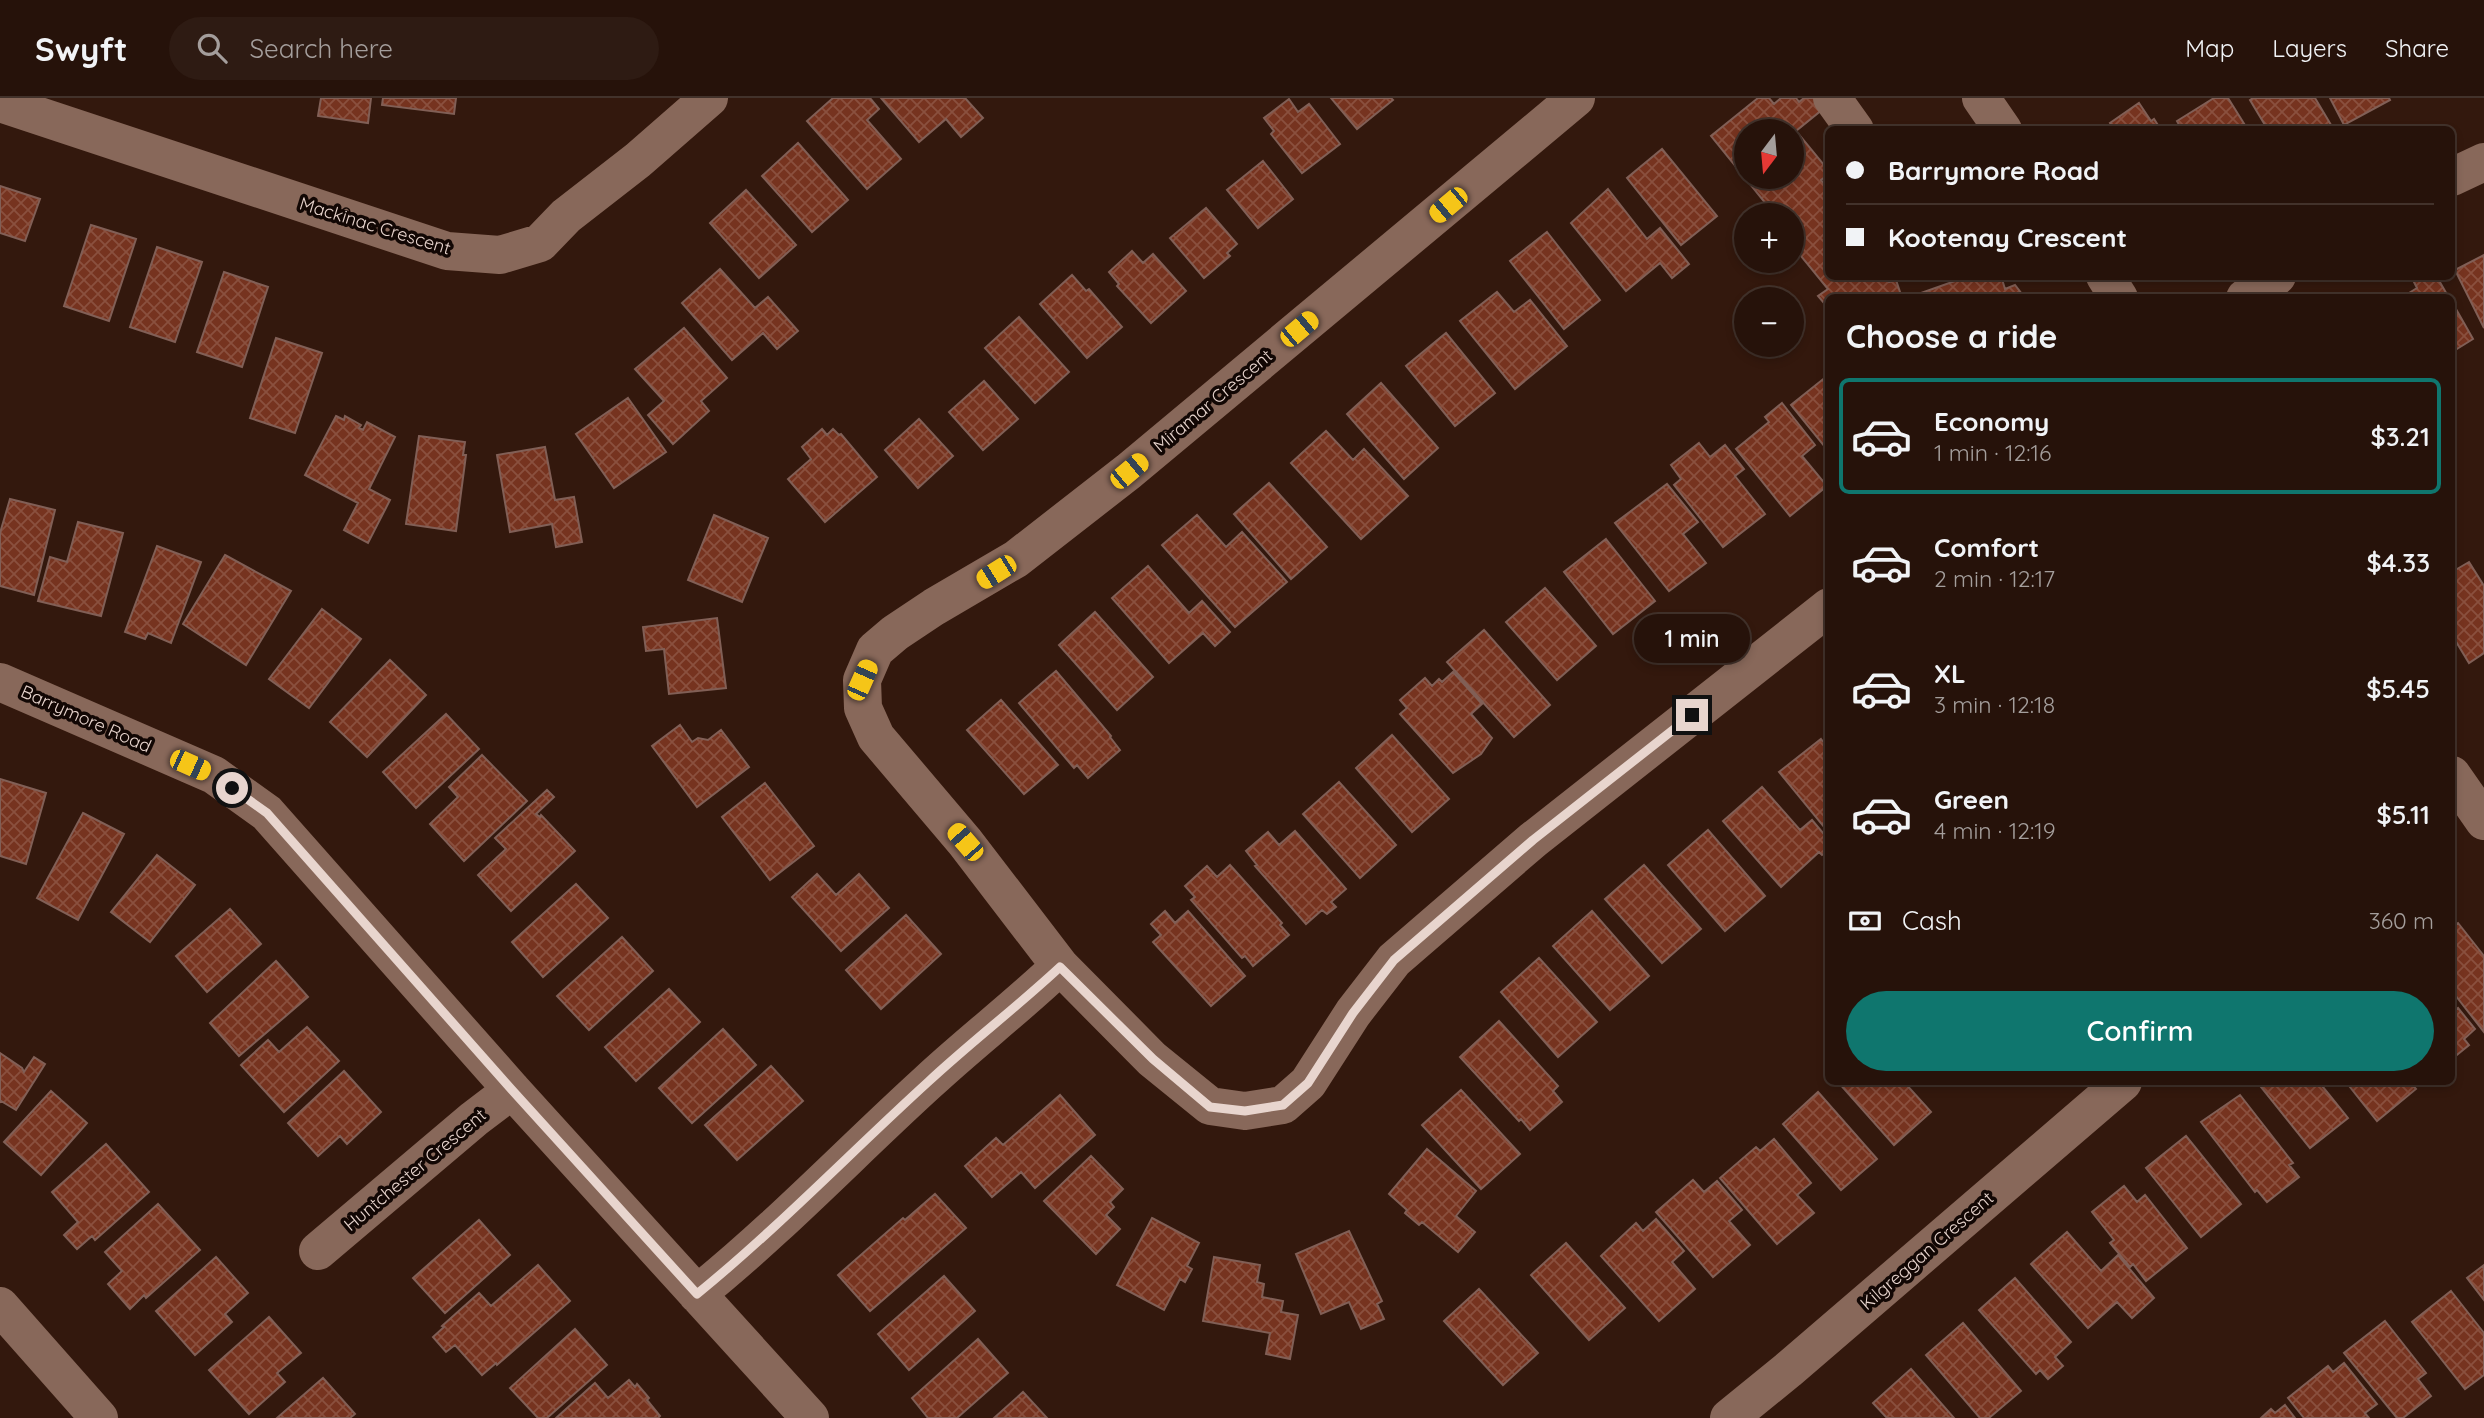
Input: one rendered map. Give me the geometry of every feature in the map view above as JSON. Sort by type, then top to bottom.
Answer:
[{"type":"street","name":"Mackinac Crescent","points":[[0,103],[447,251],[500,255],[540,243],[566,216],[638,160],[709,98]]},
{"type":"street","name":"Miramar Crescent","points":[[1576,98],[1129,471],[1016,559],[934,607],[875,650],[862,680],[863,708],[876,737],[965,842],[1060,967],[1153,1059],[1210,1107],[1245,1111],[1283,1105],[1308,1083],[1353,1013],[1394,960],[1533,840],[1825,610]]},
{"type":"street","points":[[1832,98],[1852,126]]},
{"type":"street","points":[[1981,98],[2000,126]]},
{"type":"street","points":[[2455,176],[2484,162]]},
{"type":"street","points":[[2251,294],[2271,280]]},
{"type":"street","name":"Barrymore Road","points":[[0,682],[214,775],[267,813],[512,1090],[810,1418]]},
{"type":"street","points":[[697,1294],[737,1262],[930,1080],[1022,1003],[1060,967]]},
{"type":"street","name":"Kilgreggan Crescent","points":[[1729,1418],[2120,1085]]},
{"type":"street","name":"Huntchester Crescent","points":[[318,1251],[512,1090]]},
{"type":"street","points":[[0,1306],[99,1418]]},
{"type":"building","points":[[321,98],[371,98],[368,123],[318,116]]},
{"type":"building","points":[[383,98],[456,98],[454,114],[382,105]]},
{"type":"building","points":[[833,98],[870,98],[879,109],[867,120],[901,159],[867,189],[807,121]]},
{"type":"building","points":[[881,98],[965,98],[983,118],[961,137],[946,119],[919,142]]},
{"type":"building","points":[[1331,98],[1391,98],[1393,100],[1357,129]]},
{"type":"building","points":[[1758,98],[1769,98],[1774,104],[1781,98],[1796,98],[1799,102],[1804,98],[1814,98],[1823,109],[1804,124],[1804,119],[1734,119],[1734,164],[1711,136]]},
{"type":"building","points":[[2214,98],[2228,98],[2246,126],[2180,126],[2177,121]]},
{"type":"building","points":[[2315,98],[2332,126],[2266,126],[2250,100]]},
{"type":"building","points":[[2330,98],[2389,98],[2390,100],[2344,125]]},
{"type":"building","points":[[1289,99],[1298,112],[1309,104],[1340,144],[1302,173],[1271,134],[1274,131],[1264,118]]},
{"type":"building","points":[[2139,103],[2151,121],[2154,119],[2158,126],[2112,126],[2110,123]]},
{"type":"building","points":[[1804,141],[1825,166],[1825,177],[1821,180],[1825,185],[1825,280],[1896,280],[1901,294],[1825,294],[1825,304],[1818,296],[1828,289],[1804,260],[1804,203],[1765,203],[1754,189],[1804,189]]},
{"type":"building","points":[[798,143],[848,200],[812,232],[762,176]]},
{"type":"building","points":[[1662,149],[1717,216],[1681,245],[1627,178]]},
{"type":"building","points":[[1263,161],[1293,199],[1258,228],[1227,190]]},
{"type":"building","points":[[0,186],[40,199],[25,241],[0,233]]},
{"type":"building","points":[[1608,189],[1647,239],[1660,228],[1689,264],[1672,278],[1660,263],[1626,291],[1571,223]]},
{"type":"building","points":[[746,190],[796,245],[759,278],[710,223]]},
{"type":"building","points":[[1206,208],[1237,244],[1227,253],[1230,256],[1204,278],[1170,238]]},
{"type":"building","points":[[91,225],[136,239],[109,321],[64,306]]},
{"type":"building","points":[[1547,232],[1600,300],[1564,329],[1510,261]]},
{"type":"building","points":[[157,247],[202,262],[175,342],[130,327]]},
{"type":"building","points":[[1132,251],[1143,263],[1153,254],[1186,291],[1151,323],[1117,286],[1119,284],[1109,272]]},
{"type":"building","points":[[2484,255],[2484,328],[2455,270]]},
{"type":"building","points":[[720,269],[755,308],[768,297],[798,331],[777,349],[763,333],[732,360],[682,303]]},
{"type":"building","points":[[224,272],[268,287],[242,367],[197,352]]},
{"type":"building","points":[[1072,275],[1086,291],[1089,289],[1122,327],[1087,358],[1040,304]]},
{"type":"building","points":[[1958,280],[2002,280],[2005,289],[2015,285],[2022,294],[1918,294]]},
{"type":"building","points":[[2413,280],[2439,280],[2447,294],[2407,294],[2417,288]]},
{"type":"building","points":[[1497,292],[1514,312],[1530,300],[1567,346],[1515,389],[1460,321]]},
{"type":"building","points":[[2455,307],[2473,339],[2455,350]]},
{"type":"building","points":[[1019,317],[1069,372],[1035,403],[985,348]]},
{"type":"building","points":[[684,328],[727,378],[701,401],[709,411],[673,444],[648,415],[664,401],[635,369]]},
{"type":"building","points":[[1446,333],[1495,393],[1455,426],[1406,366]]},
{"type":"building","points":[[276,338],[322,353],[295,433],[250,418]]},
{"type":"building","points":[[1825,378],[1825,447],[1791,405]]},
{"type":"building","points":[[984,381],[1018,419],[983,450],[949,412]]},
{"type":"building","points":[[1381,383],[1438,448],[1404,479],[1347,414]]},
{"type":"building","points":[[628,398],[666,452],[614,488],[576,434]]},
{"type":"building","points":[[1782,403],[1815,445],[1802,456],[1825,484],[1825,488],[1790,516],[1736,449],[1769,422],[1765,417]]},
{"type":"building","points":[[336,416],[344,420],[345,416],[361,425],[359,428],[363,430],[367,422],[395,437],[369,489],[390,500],[368,543],[344,530],[358,503],[305,475]]},
{"type":"building","points":[[919,419],[953,456],[918,488],[885,450]]},
{"type":"building","points":[[822,429],[827,435],[833,429],[841,434],[877,477],[825,522],[788,479],[811,459],[802,447]]},
{"type":"building","points":[[1326,431],[1353,460],[1364,449],[1408,496],[1361,539],[1291,463]]},
{"type":"building","points":[[419,436],[465,442],[463,455],[466,455],[456,531],[406,524]]},
{"type":"building","points":[[1699,443],[1710,457],[1725,445],[1744,469],[1735,476],[1765,514],[1723,547],[1674,485],[1681,479],[1671,465]]},
{"type":"building","points":[[545,447],[555,500],[574,497],[582,542],[556,547],[552,524],[510,532],[497,455]]},
{"type":"building","points":[[1269,483],[1327,547],[1291,579],[1234,514]]},
{"type":"building","points":[[1667,484],[1698,522],[1683,534],[1706,563],[1669,591],[1615,523]]},
{"type":"building","points":[[10,499],[55,510],[34,595],[0,586],[0,533]]},
{"type":"building","points":[[714,515],[768,538],[742,602],[688,580]]},
{"type":"building","points":[[1197,515],[1226,547],[1242,532],[1287,582],[1235,627],[1162,545]]},
{"type":"building","points":[[78,522],[123,533],[101,616],[38,601],[50,557],[67,562]]},
{"type":"building","points":[[1606,539],[1655,601],[1613,634],[1564,572]]},
{"type":"building","points":[[157,546],[201,562],[171,643],[148,633],[145,639],[125,632]]},
{"type":"building","points":[[225,555],[291,591],[246,665],[183,624]]},
{"type":"building","points":[[2469,562],[2484,586],[2484,653],[2469,663],[2455,640],[2455,570]]},
{"type":"building","points":[[1148,566],[1189,613],[1202,601],[1230,632],[1215,646],[1203,633],[1169,663],[1112,598]]},
{"type":"building","points":[[1545,588],[1596,646],[1557,680],[1506,622]]},
{"type":"building","points":[[322,609],[361,639],[309,708],[269,679]]},
{"type":"building","points":[[1095,612],[1153,677],[1117,710],[1059,645]]},
{"type":"building","points":[[717,618],[726,688],[669,694],[664,649],[646,651],[643,627]]},
{"type":"building","points":[[1484,630],[1550,705],[1514,737],[1447,662]]},
{"type":"building","points":[[390,660],[426,695],[367,757],[330,722]]},
{"type":"building","points":[[1056,671],[1120,750],[1088,778],[1077,765],[1074,768],[1019,703]]},
{"type":"building","points":[[1453,672],[1482,704],[1471,714],[1492,738],[1481,754],[1453,773],[1400,714],[1407,708],[1400,700],[1425,678],[1432,686],[1439,679],[1442,682]]},
{"type":"building","points":[[1001,700],[1058,765],[1024,794],[967,730]]},
{"type":"building","points":[[446,714],[479,749],[416,808],[383,772]]},
{"type":"building","points":[[680,725],[692,742],[698,738],[708,740],[721,730],[749,767],[697,807],[652,746]]},
{"type":"building","points":[[1392,735],[1449,799],[1412,832],[1356,768]]},
{"type":"building","points":[[1821,739],[1825,744],[1825,828],[1779,772]]},
{"type":"building","points":[[482,755],[527,801],[464,861],[430,824],[458,797],[449,787]]},
{"type":"building","points":[[0,779],[46,793],[26,864],[0,856]]},
{"type":"building","points":[[1339,782],[1396,845],[1360,878],[1303,814]]},
{"type":"building","points":[[765,783],[814,846],[770,880],[722,817]]},
{"type":"building","points":[[1762,787],[1800,830],[1812,820],[1825,835],[1825,853],[1822,855],[1819,852],[1781,887],[1723,821]]},
{"type":"building","points":[[547,790],[554,797],[536,814],[540,817],[541,815],[575,851],[511,911],[478,875],[506,849],[495,838]]},
{"type":"building","points":[[83,813],[124,834],[78,920],[37,898]]},
{"type":"building","points":[[1708,830],[1765,896],[1725,931],[1668,865]]},
{"type":"building","points":[[1295,831],[1346,889],[1331,902],[1336,907],[1327,914],[1322,910],[1306,924],[1255,866],[1257,865],[1246,851],[1268,832],[1279,845]]},
{"type":"building","points":[[157,855],[195,885],[150,942],[111,912]]},
{"type":"building","points":[[1230,865],[1282,923],[1280,925],[1289,935],[1253,966],[1245,956],[1242,958],[1191,900],[1195,897],[1185,886],[1207,866],[1217,877]]},
{"type":"building","points":[[1644,865],[1701,929],[1662,963],[1605,899]]},
{"type":"building","points":[[817,874],[836,895],[859,874],[889,908],[841,951],[792,897]]},
{"type":"building","points":[[576,884],[608,918],[543,977],[512,942]]},
{"type":"building","points":[[230,909],[261,944],[207,992],[176,956]]},
{"type":"building","points":[[1165,911],[1175,923],[1188,911],[1245,976],[1211,1006],[1153,942],[1161,935],[1151,924]]},
{"type":"building","points":[[1592,911],[1649,976],[1610,1010],[1553,946]]},
{"type":"building","points":[[906,915],[941,954],[881,1009],[846,970]]},
{"type":"building","points":[[2458,923],[2484,956],[2484,1032],[2455,995],[2455,925]]},
{"type":"building","points":[[622,937],[653,971],[589,1030],[557,996]]},
{"type":"building","points":[[1539,958],[1597,1022],[1558,1057],[1501,992]]},
{"type":"building","points":[[276,961],[308,997],[239,1056],[210,1023]]},
{"type":"building","points":[[669,989],[700,1022],[636,1081],[605,1047]]},
{"type":"building","points":[[2458,1008],[2475,1029],[2464,1039],[2469,1045],[2455,1057],[2455,1010]]},
{"type":"building","points":[[1499,1021],[1558,1086],[1553,1091],[1562,1102],[1530,1130],[1460,1057]]},
{"type":"building","points":[[307,1027],[339,1061],[284,1112],[241,1065],[268,1040],[279,1052]]},
{"type":"building","points":[[723,1029],[756,1065],[692,1123],[659,1088]]},
{"type":"building","points":[[0,1053],[24,1072],[34,1057],[45,1064],[16,1110],[0,1102]]},
{"type":"building","points":[[771,1066],[803,1101],[737,1160],[705,1125]]},
{"type":"building","points":[[344,1071],[381,1112],[347,1144],[340,1136],[318,1156],[288,1123]]},
{"type":"building","points":[[1841,1085],[1907,1085],[1931,1112],[1894,1145]]},
{"type":"building","points":[[2259,1085],[2321,1085],[2348,1118],[2310,1148]]},
{"type":"building","points":[[2348,1085],[2413,1085],[2416,1089],[2377,1121]]},
{"type":"building","points":[[1461,1090],[1520,1154],[1481,1189],[1422,1125]]},
{"type":"building","points":[[51,1091],[87,1123],[41,1175],[4,1142]]},
{"type":"building","points":[[1818,1092],[1877,1159],[1841,1190],[1783,1124]]},
{"type":"building","points":[[1060,1095],[1095,1135],[1035,1188],[1021,1172],[992,1197],[965,1166],[996,1138],[1003,1145]]},
{"type":"building","points":[[2240,1095],[2293,1163],[2289,1165],[2299,1177],[2267,1202],[2257,1190],[2255,1192],[2201,1122]]},
{"type":"building","points":[[2186,1136],[2241,1204],[2201,1237],[2146,1168]]},
{"type":"building","points":[[1774,1139],[1811,1183],[1797,1195],[1814,1213],[1777,1244],[1720,1178],[1756,1147],[1760,1151]]},
{"type":"building","points":[[106,1144],[149,1192],[95,1240],[92,1236],[77,1249],[64,1235],[78,1222],[52,1192]]},
{"type":"building","points":[[1427,1149],[1476,1191],[1456,1216],[1475,1232],[1458,1252],[1422,1222],[1419,1225],[1389,1194]]},
{"type":"building","points":[[1091,1156],[1123,1189],[1110,1202],[1114,1207],[1106,1215],[1120,1229],[1096,1254],[1044,1201]]},
{"type":"building","points":[[1693,1180],[1704,1192],[1717,1181],[1742,1210],[1729,1221],[1750,1245],[1713,1277],[1656,1212]]},
{"type":"building","points":[[2124,1186],[2137,1202],[2145,1195],[2187,1248],[2146,1281],[2133,1264],[2130,1267],[2110,1243],[2114,1240],[2092,1212]]},
{"type":"building","points":[[935,1194],[966,1228],[870,1311],[838,1275]]},
{"type":"building","points":[[158,1204],[200,1250],[130,1309],[108,1284],[122,1271],[105,1252]]},
{"type":"building","points":[[1152,1218],[1199,1243],[1187,1266],[1192,1269],[1185,1282],[1180,1279],[1164,1310],[1117,1285]]},
{"type":"building","points":[[1656,1219],[1684,1251],[1672,1262],[1695,1289],[1659,1321],[1601,1256],[1636,1223],[1643,1231]]},
{"type":"building","points":[[479,1220],[510,1255],[445,1313],[413,1278]]},
{"type":"building","points":[[1349,1231],[1382,1301],[1377,1304],[1384,1319],[1361,1329],[1349,1302],[1321,1314],[1296,1254]]},
{"type":"building","points":[[2067,1232],[2101,1271],[2118,1255],[2154,1298],[2132,1318],[2117,1302],[2088,1328],[2031,1264]]},
{"type":"building","points":[[1566,1243],[1625,1308],[1589,1340],[1531,1275]]},
{"type":"building","points":[[216,1257],[248,1293],[225,1314],[232,1322],[195,1355],[156,1311]]},
{"type":"building","points":[[1214,1257],[1260,1265],[1257,1282],[1264,1284],[1262,1297],[1283,1301],[1281,1312],[1298,1315],[1290,1359],[1266,1354],[1270,1333],[1203,1321]]},
{"type":"building","points":[[538,1265],[570,1301],[497,1365],[496,1363],[482,1375],[455,1345],[446,1352],[433,1337],[479,1293],[491,1306]]},
{"type":"building","points":[[2484,1265],[2484,1300],[2467,1278]]},
{"type":"building","points":[[944,1276],[975,1311],[909,1370],[878,1334]]},
{"type":"building","points":[[2015,1278],[2071,1342],[2055,1357],[2063,1366],[2048,1379],[2040,1370],[2036,1374],[1979,1310]]},
{"type":"building","points":[[1479,1289],[1538,1353],[1503,1385],[1444,1321]]},
{"type":"building","points":[[2451,1291],[2484,1333],[2484,1375],[2465,1389],[2412,1322]]},
{"type":"building","points":[[269,1317],[301,1353],[277,1373],[285,1382],[249,1414],[209,1370]]},
{"type":"building","points":[[2385,1321],[2426,1373],[2418,1379],[2431,1396],[2403,1418],[2397,1418],[2344,1353]]},
{"type":"building","points":[[1963,1323],[2021,1391],[1989,1418],[1980,1418],[1926,1355]]},
{"type":"building","points":[[575,1329],[607,1365],[547,1418],[538,1418],[510,1388]]},
{"type":"building","points":[[978,1339],[1008,1373],[957,1418],[928,1418],[912,1398]]},
{"type":"building","points":[[2344,1363],[2377,1404],[2365,1413],[2369,1418],[2304,1418],[2288,1398],[2328,1366],[2333,1372]]},
{"type":"building","points":[[1911,1369],[1954,1418],[1887,1418],[1873,1403]]},
{"type":"building","points":[[323,1378],[355,1414],[350,1418],[277,1418]]},
{"type":"building","points":[[629,1380],[635,1387],[637,1384],[649,1398],[647,1400],[660,1416],[658,1418],[556,1418],[595,1383],[608,1398]]},
{"type":"building","points":[[1023,1392],[1047,1418],[994,1418]]},
{"type":"building","points":[[2285,1405],[2295,1418],[2261,1418],[2271,1409],[2275,1413]]},
{"type":"route","points":[[232,788],[267,813],[697,1294],[737,1262],[930,1080],[1022,1003],[1060,967],[1153,1059],[1210,1107],[1245,1111],[1283,1105],[1308,1083],[1353,1013],[1394,960],[1533,840],[1692,715]]}]
